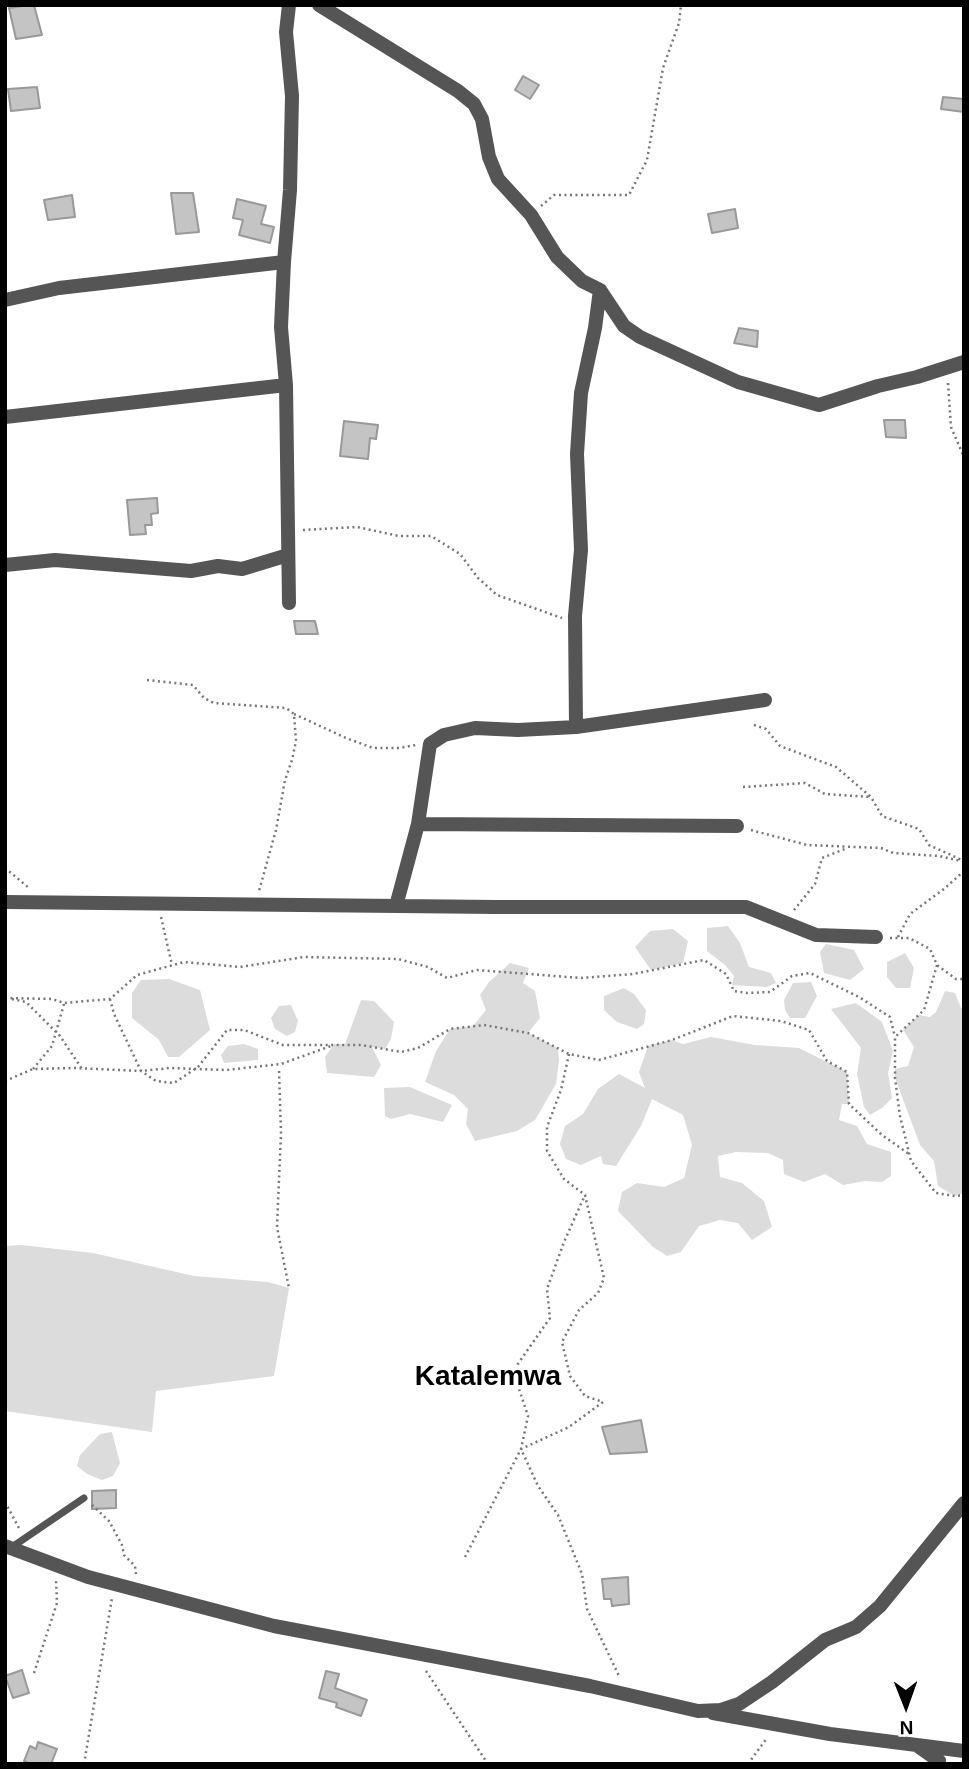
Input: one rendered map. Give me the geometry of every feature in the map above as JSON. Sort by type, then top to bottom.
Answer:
[{"type":"street","points":[[289,5],[286,32],[292,123],[281,327],[286,385],[289,603]]},
{"type":"street","points":[[319,5],[458,91],[474,104],[482,119],[489,158],[498,179],[530,215],[557,257],[582,281],[600,290],[624,326],[640,337],[738,382],[819,405],[878,386],[945,370],[964,362]]},
{"type":"street","points":[[5,300],[59,288],[284,262]]},
{"type":"street","points":[[576,727],[575,622],[581,550],[577,454],[581,393],[596,328],[600,290]]},
{"type":"street","points":[[5,417],[286,385]]},
{"type":"street","points":[[5,565],[55,560],[191,570],[218,566],[242,569],[288,555]]},
{"type":"street","points":[[396,905],[418,824],[430,744],[444,735],[475,728],[518,730],[576,727],[765,700]]},
{"type":"street","points":[[418,824],[737,826]]},
{"type":"street","points":[[5,902],[746,906],[816,935],[876,937]]},
{"type":"street","points":[[698,1711],[721,1710],[739,1704],[825,1640],[856,1627],[880,1606],[964,1503]]},
{"type":"street","points":[[9,1546],[58,1567],[114,1585],[274,1626],[421,1653],[698,1711],[964,1751]]},
{"type":"street","points":[[917,1745],[939,1761],[939,1764]]},
{"type":"lane","points":[[9,1546],[84,1498]]},
{"type":"path","points":[[530,215],[554,194],[629,195],[647,160],[663,68],[679,23],[681,5]]},
{"type":"path","points":[[945,370],[950,393],[951,427],[964,457]]},
{"type":"path","points":[[288,531],[357,527],[399,536],[431,536],[460,554],[478,578],[496,595],[575,622]]},
{"type":"path","points":[[147,680],[192,685],[204,698],[214,703],[286,708],[293,714],[373,748],[430,744]]},
{"type":"path","points":[[253,904],[262,884],[296,741],[293,714]]},
{"type":"path","points":[[754,725],[766,729],[780,746],[836,767],[871,797],[882,816],[919,829],[929,845],[964,862]]},
{"type":"path","points":[[743,787],[805,783],[825,794],[871,797]]},
{"type":"path","points":[[737,826],[807,845],[881,848],[893,853],[939,856],[964,862]]},
{"type":"path","points":[[794,910],[815,884],[822,858],[848,848]]},
{"type":"path","points":[[5,868],[47,902]]},
{"type":"path","points":[[898,938],[910,915],[964,871]]},
{"type":"path","points":[[158,903],[172,965]]},
{"type":"path","points":[[876,937],[909,938],[930,949],[937,965],[956,979],[964,979]]},
{"type":"path","points":[[82,1069],[55,1031],[26,1002],[5,998],[52,999],[64,1003],[110,999],[136,975],[184,962],[240,967],[304,957],[398,960],[428,967],[447,978],[477,970],[581,978],[633,974],[704,960],[726,974],[734,991],[747,993],[770,992],[792,976],[810,972],[859,997],[890,1017],[895,1037],[895,1078],[900,1116],[911,1161],[936,1193],[964,1195]]},
{"type":"path","points":[[895,1037],[924,1010],[937,965]]},
{"type":"path","points":[[110,999],[123,1035],[141,1071],[156,1081],[174,1083],[198,1067],[227,1030],[244,1030],[284,1045],[361,1045],[401,1052],[418,1048],[450,1029],[484,1025],[528,1033],[569,1054],[599,1060],[672,1040],[733,1016],[781,1021],[809,1030],[827,1061],[847,1072],[849,1104],[882,1135],[909,1154]]},
{"type":"path","points":[[33,1069],[52,1046],[64,1003]]},
{"type":"path","points":[[5,1081],[33,1069],[141,1071],[198,1067],[226,1070],[281,1064],[334,1044]]},
{"type":"path","points":[[521,1449],[569,1427],[603,1402],[585,1396],[570,1376],[562,1342],[579,1310],[598,1293],[604,1278],[585,1195],[564,1179],[547,1152],[547,1127],[561,1090],[569,1054]]},
{"type":"path","points":[[279,1071],[281,1133],[277,1227],[289,1288]]},
{"type":"path","points":[[508,1378],[550,1318],[547,1289],[585,1195]]},
{"type":"path","points":[[465,1557],[521,1449],[528,1416],[517,1383]]},
{"type":"path","points":[[521,1449],[538,1486],[558,1515],[582,1574],[587,1609],[628,1695]]},
{"type":"path","points":[[84,1498],[109,1521],[122,1545],[124,1555],[135,1566],[138,1591]]},
{"type":"path","points":[[5,1502],[24,1538]]},
{"type":"path","points":[[34,1673],[57,1603],[58,1567]]},
{"type":"path","points":[[83,1764],[114,1585]]},
{"type":"path","points":[[421,1653],[428,1675],[488,1764]]},
{"type":"path","points":[[748,1764],[778,1725]]},
{"type":"shaded area","points":[[728,926],[740,943],[749,967],[771,973],[776,983],[767,987],[732,985],[734,976],[707,951],[707,928]]},
{"type":"shaded area","points":[[673,929],[688,941],[683,963],[651,970],[635,947],[650,931]]},
{"type":"shaded area","points":[[826,944],[854,950],[864,969],[850,980],[824,973],[820,952]]},
{"type":"shaded area","points":[[905,953],[914,968],[910,988],[896,988],[887,977],[887,962]]},
{"type":"shaded area","points":[[510,963],[529,968],[523,983],[535,991],[540,1018],[528,1033],[558,1048],[556,1084],[535,1120],[517,1131],[475,1141],[466,1124],[468,1109],[454,1095],[425,1082],[436,1051],[450,1029],[473,1026],[486,1010],[480,995],[489,982]]},
{"type":"shaded area","points":[[169,979],[200,990],[210,1030],[179,1057],[168,1057],[159,1040],[132,1018],[132,993],[141,980]]},
{"type":"shaded area","points":[[811,982],[817,996],[805,1018],[790,1018],[785,1010],[784,1000],[793,983]]},
{"type":"shaded area","points":[[624,988],[634,994],[646,1010],[644,1024],[637,1029],[617,1022],[604,1010],[604,996]]},
{"type":"shaded area","points":[[945,991],[955,993],[961,1008],[964,1008],[964,1193],[955,1196],[938,1186],[934,1161],[920,1145],[895,1078],[895,1069],[908,1066],[914,1047],[903,1030],[919,1015],[930,1017],[936,1012]]},
{"type":"shaded area","points":[[361,1000],[374,1001],[394,1022],[391,1039],[385,1049],[372,1047],[381,1065],[374,1077],[327,1073],[325,1057],[334,1044],[345,1044]]},
{"type":"shaded area","points":[[856,1003],[882,1022],[893,1051],[888,1073],[892,1098],[870,1115],[864,1107],[857,1074],[861,1048],[831,1009]]},
{"type":"shaded area","points":[[291,1005],[298,1021],[295,1032],[287,1036],[275,1029],[271,1018],[279,1006]]},
{"type":"shaded area","points":[[711,1037],[755,1045],[799,1048],[847,1072],[849,1104],[842,1104],[839,1120],[857,1126],[867,1144],[891,1152],[891,1176],[882,1182],[865,1181],[843,1185],[825,1174],[804,1182],[784,1174],[783,1160],[768,1153],[736,1152],[718,1156],[720,1177],[742,1183],[764,1201],[772,1227],[752,1240],[738,1223],[720,1220],[699,1226],[681,1252],[667,1256],[653,1247],[618,1211],[622,1192],[637,1183],[664,1187],[684,1178],[692,1145],[683,1115],[652,1099],[641,1126],[616,1166],[603,1164],[601,1156],[581,1165],[566,1159],[560,1144],[565,1126],[583,1114],[598,1089],[619,1074],[645,1088],[639,1072],[648,1046],[672,1040],[683,1044]]},
{"type":"shaded area","points":[[244,1044],[258,1049],[258,1060],[224,1063],[221,1055],[228,1046]]},
{"type":"shaded area","points":[[410,1087],[452,1105],[443,1122],[410,1114],[391,1119],[385,1116],[384,1088]]},
{"type":"shaded area","points":[[21,1245],[93,1253],[194,1276],[268,1282],[289,1288],[274,1376],[156,1391],[152,1432],[5,1411],[5,1246]]},
{"type":"shaded area","points":[[112,1432],[120,1463],[113,1476],[102,1480],[77,1466],[80,1455],[100,1434]]},
{"type":"building","points":[[34,5],[42,35],[16,39],[9,8]]},
{"type":"building","points":[[523,76],[539,85],[530,99],[515,90]]},
{"type":"building","points":[[37,87],[40,108],[11,111],[8,89]]},
{"type":"building","points":[[943,97],[964,99],[964,112],[941,109]]},
{"type":"building","points":[[171,193],[193,193],[199,232],[176,234]]},
{"type":"building","points":[[72,195],[75,217],[48,220],[44,200]]},
{"type":"building","points":[[237,199],[266,206],[261,224],[274,227],[270,243],[239,235],[243,220],[233,218]]},
{"type":"building","points":[[735,209],[738,228],[712,233],[708,214]]},
{"type":"building","points":[[739,328],[758,331],[757,347],[734,343]]},
{"type":"building","points":[[884,420],[905,420],[906,438],[886,437]]},
{"type":"building","points":[[344,421],[378,425],[376,439],[370,438],[368,459],[340,456]]},
{"type":"building","points":[[157,498],[158,513],[151,514],[152,525],[145,525],[146,534],[130,535],[127,500]]},
{"type":"building","points":[[294,621],[315,621],[318,634],[296,634]]},
{"type":"building","points":[[641,1420],[647,1452],[610,1454],[602,1427]]},
{"type":"building","points":[[116,1490],[116,1508],[92,1509],[92,1491]]},
{"type":"building","points":[[628,1577],[629,1604],[612,1606],[611,1599],[604,1599],[602,1579]]},
{"type":"building","points":[[22,1670],[29,1693],[13,1698],[5,1676]]},
{"type":"building","points":[[326,1671],[339,1674],[335,1688],[367,1700],[361,1716],[336,1707],[337,1703],[319,1698]]},
{"type":"building","points":[[38,1742],[57,1749],[51,1764],[31,1764],[24,1761],[30,1746],[36,1749]]},
{"type":"district","name":"Katalemwa","points":[[488,1377]]}]
